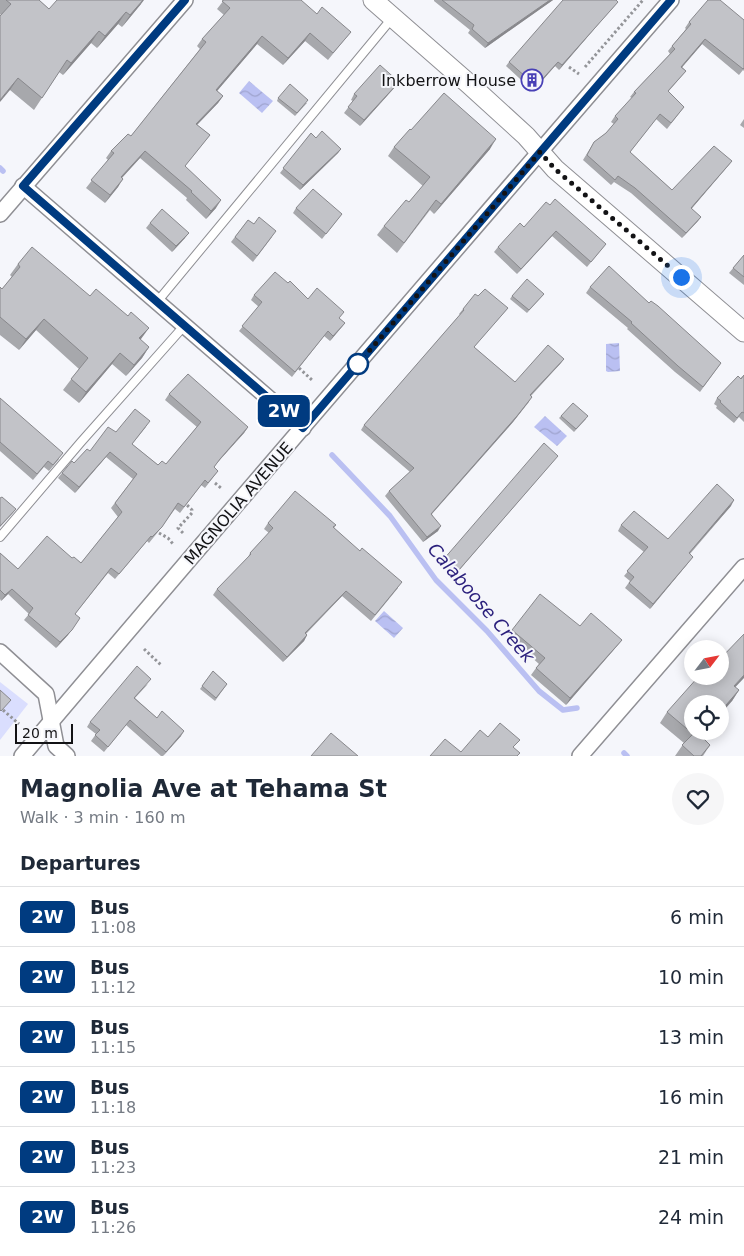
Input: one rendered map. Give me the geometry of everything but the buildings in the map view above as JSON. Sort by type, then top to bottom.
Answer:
[{"type":"street","points":[[0,214],[185,0]]},
{"type":"street","points":[[373,0],[526,136],[555,169],[744,332]]},
{"type":"street","name":"MAGNOLIA AVENUE","points":[[22,756],[235,505],[671,0]]},
{"type":"street","points":[[23,186],[303,428]]},
{"type":"street","points":[[580,756],[744,566]]},
{"type":"street","points":[[0,652],[46,694],[56,746],[67,756]]},
{"type":"lane","points":[[157,302],[393,17]]},
{"type":"lane","points":[[0,537],[184,326]]},
{"type":"path","points":[[585,67],[643,0]]},
{"type":"path","points":[[569,67],[579,74]]},
{"type":"path","points":[[299,368],[312,381]]},
{"type":"path","points":[[215,483],[221,488]]},
{"type":"path","points":[[183,533],[178,528],[192,513],[192,510],[187,505]]},
{"type":"path","points":[[160,533],[173,544]]},
{"type":"path","points":[[144,649],[161,665]]},
{"type":"path","points":[[3,710],[19,724]]},
{"type":"shaded area","points":[[0,682],[28,704],[0,740]]},
{"type":"water","points":[[249,81],[273,101],[262,113],[239,93]]},
{"type":"water","points":[[619,343],[620,371],[608,372],[606,371],[606,344]]},
{"type":"water","points":[[545,416],[567,436],[557,446],[534,427]]},
{"type":"water","points":[[384,611],[403,628],[394,638],[375,621]]},
{"type":"waterway","name":"Calaboose Creek","points":[[0,168],[3,171]]},
{"type":"waterway","name":"Calaboose Creek","points":[[332,455],[390,516],[436,580],[487,631],[539,691],[563,710],[577,708]]},
{"type":"waterway","name":"Calaboose Creek","points":[[624,753],[627,756]]},
{"type":"bus line","name":"2W","points":[[185,0],[23,186],[303,428],[671,0]]},
{"type":"place","name":"Inkberrow House","points":[[532,80]]},
{"type":"route","points":[[358,364],[540,152],[555,169],[681,277]]}]
